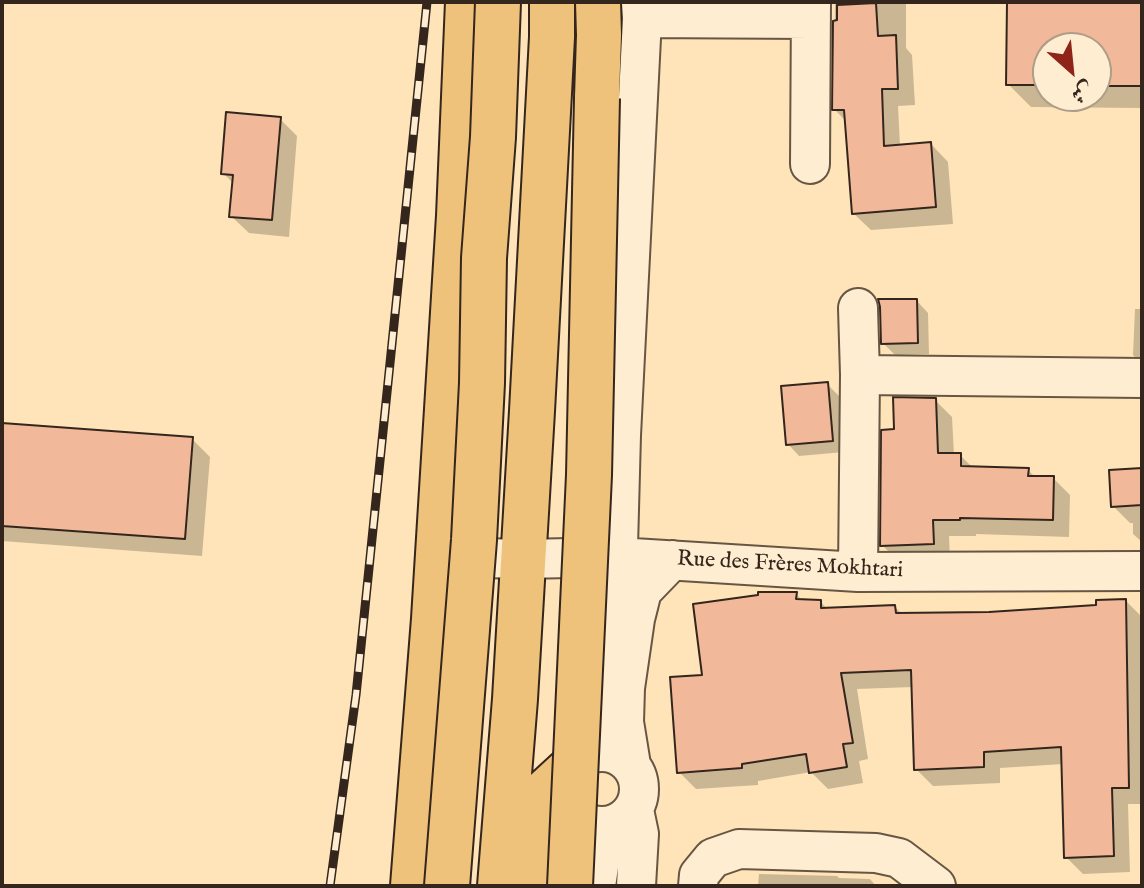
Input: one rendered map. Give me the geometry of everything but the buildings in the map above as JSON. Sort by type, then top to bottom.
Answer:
[{"type":"highway","points":[[413,886],[438,557],[459,216],[468,2]]},
{"type":"highway","points":[[447,886],[474,540],[482,383],[484,258],[498,2]]},
{"type":"highway","points":[[471,886],[522,2]]},
{"type":"highway","points":[[500,886],[515,699],[547,146],[552,2]]},
{"type":"highway","points":[[570,886],[589,475],[598,2]]},
{"type":"highway","points":[[390,886],[401,745],[414,641],[438,557]]},
{"type":"highway","points":[[533,886],[534,835],[540,800],[574,765]]},
{"type":"street","points":[[636,886],[639,834],[618,820],[593,826],[582,821],[573,814],[565,792],[566,780],[601,709],[609,682],[616,621],[622,404],[641,10],[811,10],[810,164]]},
{"type":"street","points":[[858,308],[858,572]]},
{"type":"street","points":[[860,375],[1142,378]]},
{"type":"street","name":"Rue des Frères Mokhtari","points":[[438,557],[617,557],[858,572],[1142,571]]},
{"type":"street","points":[[631,765],[624,722],[625,688],[635,619],[642,591],[672,560]]},
{"type":"street","points":[[574,765],[589,754],[612,753],[623,757],[631,765],[640,787],[639,798],[618,820],[596,886]]},
{"type":"street","points":[[618,820],[621,886]]},
{"type":"street","points":[[698,886],[699,875],[713,858],[739,849],[876,853],[899,858],[936,886]]},
{"type":"railway","points":[[330,886],[356,695],[427,2]]}]
